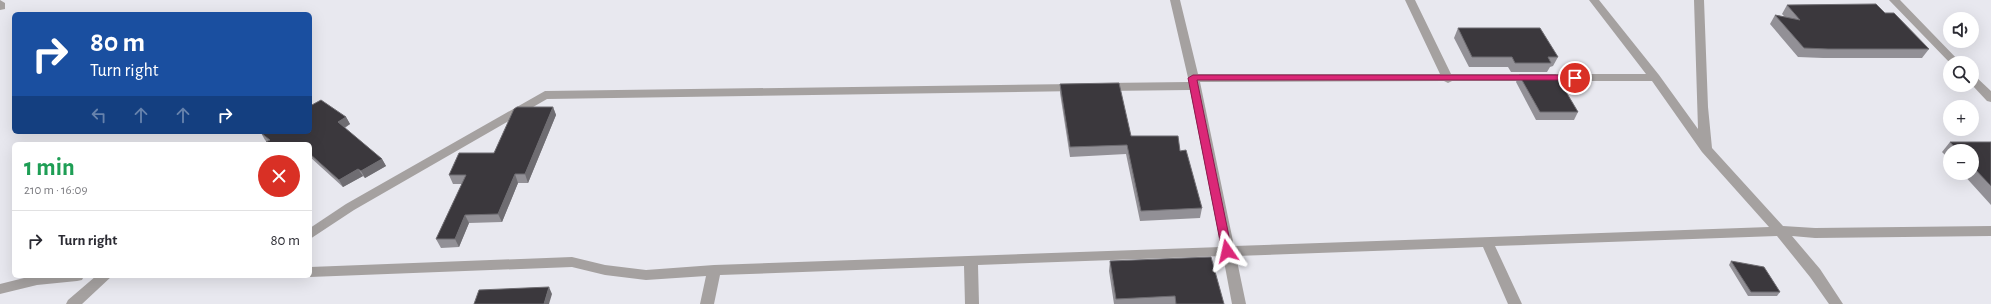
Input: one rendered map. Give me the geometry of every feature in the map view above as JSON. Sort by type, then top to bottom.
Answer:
[{"type":"street","points":[[1175,0],[1194,82],[1227,251],[1239,304]]},
{"type":"street","points":[[1410,0],[1448,79]]},
{"type":"street","points":[[1594,0],[1655,77],[1706,148],[1780,231],[1815,273],[1836,304]]},
{"type":"street","points":[[1699,0],[1702,107],[1706,148]]},
{"type":"street","points":[[1894,0],[1949,56]]},
{"type":"street","points":[[312,233],[350,207],[545,95],[1087,87],[1194,82],[1655,77]]},
{"type":"street","points":[[1979,86],[1991,98]]},
{"type":"street","points":[[312,272],[572,262],[605,270],[646,275],[714,270],[971,262],[1780,231],[1815,233],[1991,231]]},
{"type":"street","points":[[1487,242],[1515,304]]},
{"type":"street","points":[[971,262],[972,304]]},
{"type":"street","points":[[707,304],[714,270]]},
{"type":"street","points":[[0,289],[36,280],[56,278]]},
{"type":"street","points":[[73,304],[103,278]]},
{"type":"building","points":[[1876,4],[1885,13],[1894,13],[1929,49],[1804,48],[1775,15],[1800,20],[1787,5]]},
{"type":"building","points":[[1458,28],[1540,28],[1558,57],[1548,57],[1551,63],[1515,63],[1512,57],[1472,57]]},
{"type":"building","points":[[1519,75],[1556,75],[1578,112],[1540,112]]},
{"type":"building","points":[[1119,83],[1131,136],[1178,136],[1180,151],[1186,150],[1202,208],[1141,211],[1127,145],[1070,147],[1060,84]]},
{"type":"building","points":[[321,100],[346,117],[338,122],[382,159],[361,171],[358,169],[339,180],[312,156],[312,142],[266,142],[270,140],[262,134],[312,134],[312,105]]},
{"type":"building","points":[[517,107],[553,107],[525,174],[515,174],[498,214],[465,215],[455,239],[436,239],[466,175],[449,175],[459,153],[494,153],[514,109]]},
{"type":"building","points":[[1950,142],[1991,142],[1991,186],[1979,173],[1979,144],[1952,144]]},
{"type":"building","points":[[1211,257],[1224,304],[1176,304],[1175,296],[1116,299],[1110,261]]},
{"type":"building","points":[[1731,261],[1764,267],[1780,292],[1751,292]]},
{"type":"building","points":[[549,287],[544,304],[474,304],[479,290]]},
{"type":"route","points":[[1227,251],[1193,78],[1575,78]]}]
